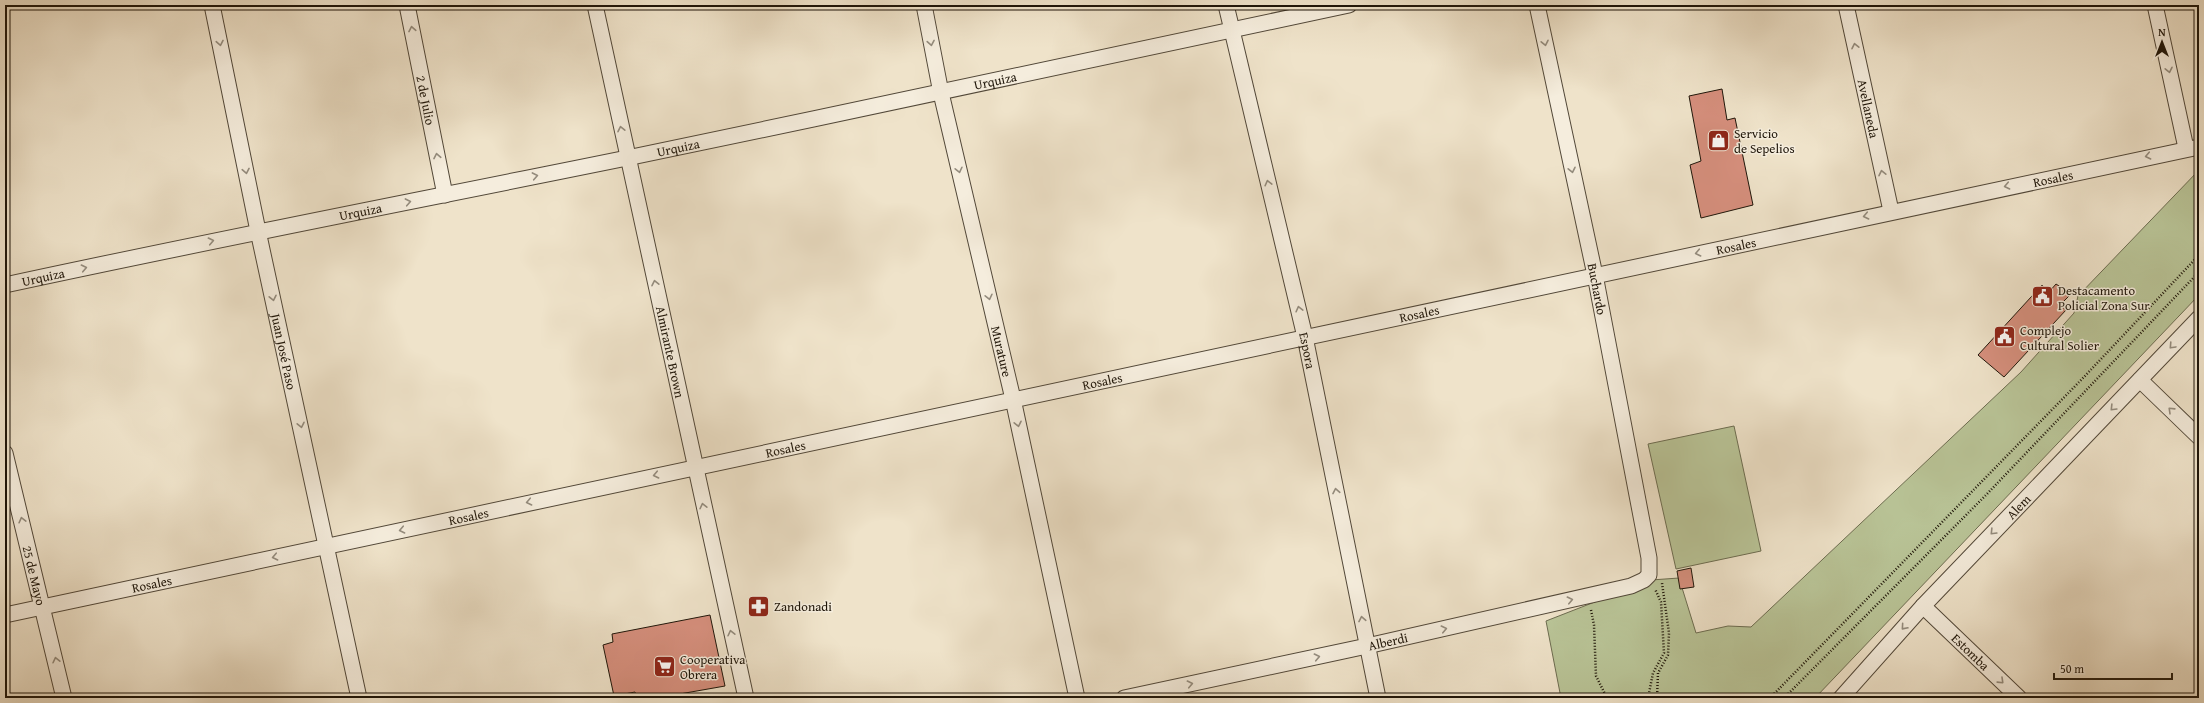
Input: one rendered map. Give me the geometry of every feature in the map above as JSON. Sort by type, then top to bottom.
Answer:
[{"type":"street","name":"Juan José Paso","points":[[212,5],[258,231],[359,698]]},
{"type":"street","name":"2 de Julio","points":[[407,5],[445,195]]},
{"type":"street","name":"Almirante Brown","points":[[595,5],[694,467],[746,698]]},
{"type":"street","name":"Murature","points":[[924,5],[940,93],[1013,399],[1077,698]]},
{"type":"street","name":"Espora","points":[[1226,5],[1305,336],[1378,698]]},
{"type":"street","name":"Urquiza","points":[[5,285],[258,231],[445,195],[940,93],[1349,5]]},
{"type":"street","name":"Buchardo","points":[[1536,5],[1595,275],[1649,558],[1649,575]]},
{"type":"street","name":"Avellaneda","points":[[1846,5],[1890,211]]},
{"type":"street","points":[[2155,5],[2193,147]]},
{"type":"street","name":"Rosales","points":[[5,615],[2193,147]]},
{"type":"street","name":"Alem","points":[[1841,698],[1923,606],[2199,318]]},
{"type":"street","points":[[2140,380],[2199,437]]},
{"type":"street","name":"25 de Mayo","points":[[5,453],[64,698]]},
{"type":"street","name":"Alberdi","points":[[1124,698],[1367,646],[1631,586],[1644,580],[1649,575]]},
{"type":"street","name":"Estomba","points":[[1923,606],[2019,698]]},
{"type":"path","points":[[1770,698],[2084,377],[2199,255]]},
{"type":"path","points":[[1784,698],[1987,494],[2199,272]]},
{"type":"path","points":[[1648,698],[1652,673],[1664,653],[1661,602],[1649,575],[1661,575],[1669,633],[1668,655],[1658,673],[1658,698]]},
{"type":"path","points":[[1588,596],[1594,625],[1596,676],[1607,698]]},
{"type":"green space","points":[[2199,170],[2199,295],[1815,698],[1561,698],[1546,621],[1651,580],[1679,578],[1696,633],[1728,626],[1751,627],[2021,372],[2074,313],[2078,296]]},
{"type":"green space","points":[[1734,426],[1761,551],[1676,569],[1648,444]]},
{"type":"building","name":"Servicio de Sepelios","points":[[1722,89],[1727,120],[1735,118],[1753,205],[1701,218],[1690,165],[1701,161],[1689,96]]},
{"type":"building","points":[[2056,284],[2071,294],[2060,305],[2066,310],[2004,377],[1978,355],[2042,285],[2049,292]]},
{"type":"building","points":[[1691,568],[1694,587],[1680,589],[1677,571]]},
{"type":"building","name":"Cooperativa Obrera","points":[[710,615],[725,686],[657,698],[637,698],[635,692],[614,696],[603,645],[613,642],[612,634]]},
{"type":"place","name":"Servicio de Sepelios","points":[[1718,140]]},
{"type":"place","name":"Destacamento Policial Zona Sur","points":[[2043,297]]},
{"type":"place","name":"Complejo Cultural Solier","points":[[2004,337]]},
{"type":"place","name":"Zandonadi","points":[[758,606]]},
{"type":"place","name":"Cooperativa Obrera","points":[[664,666]]}]
